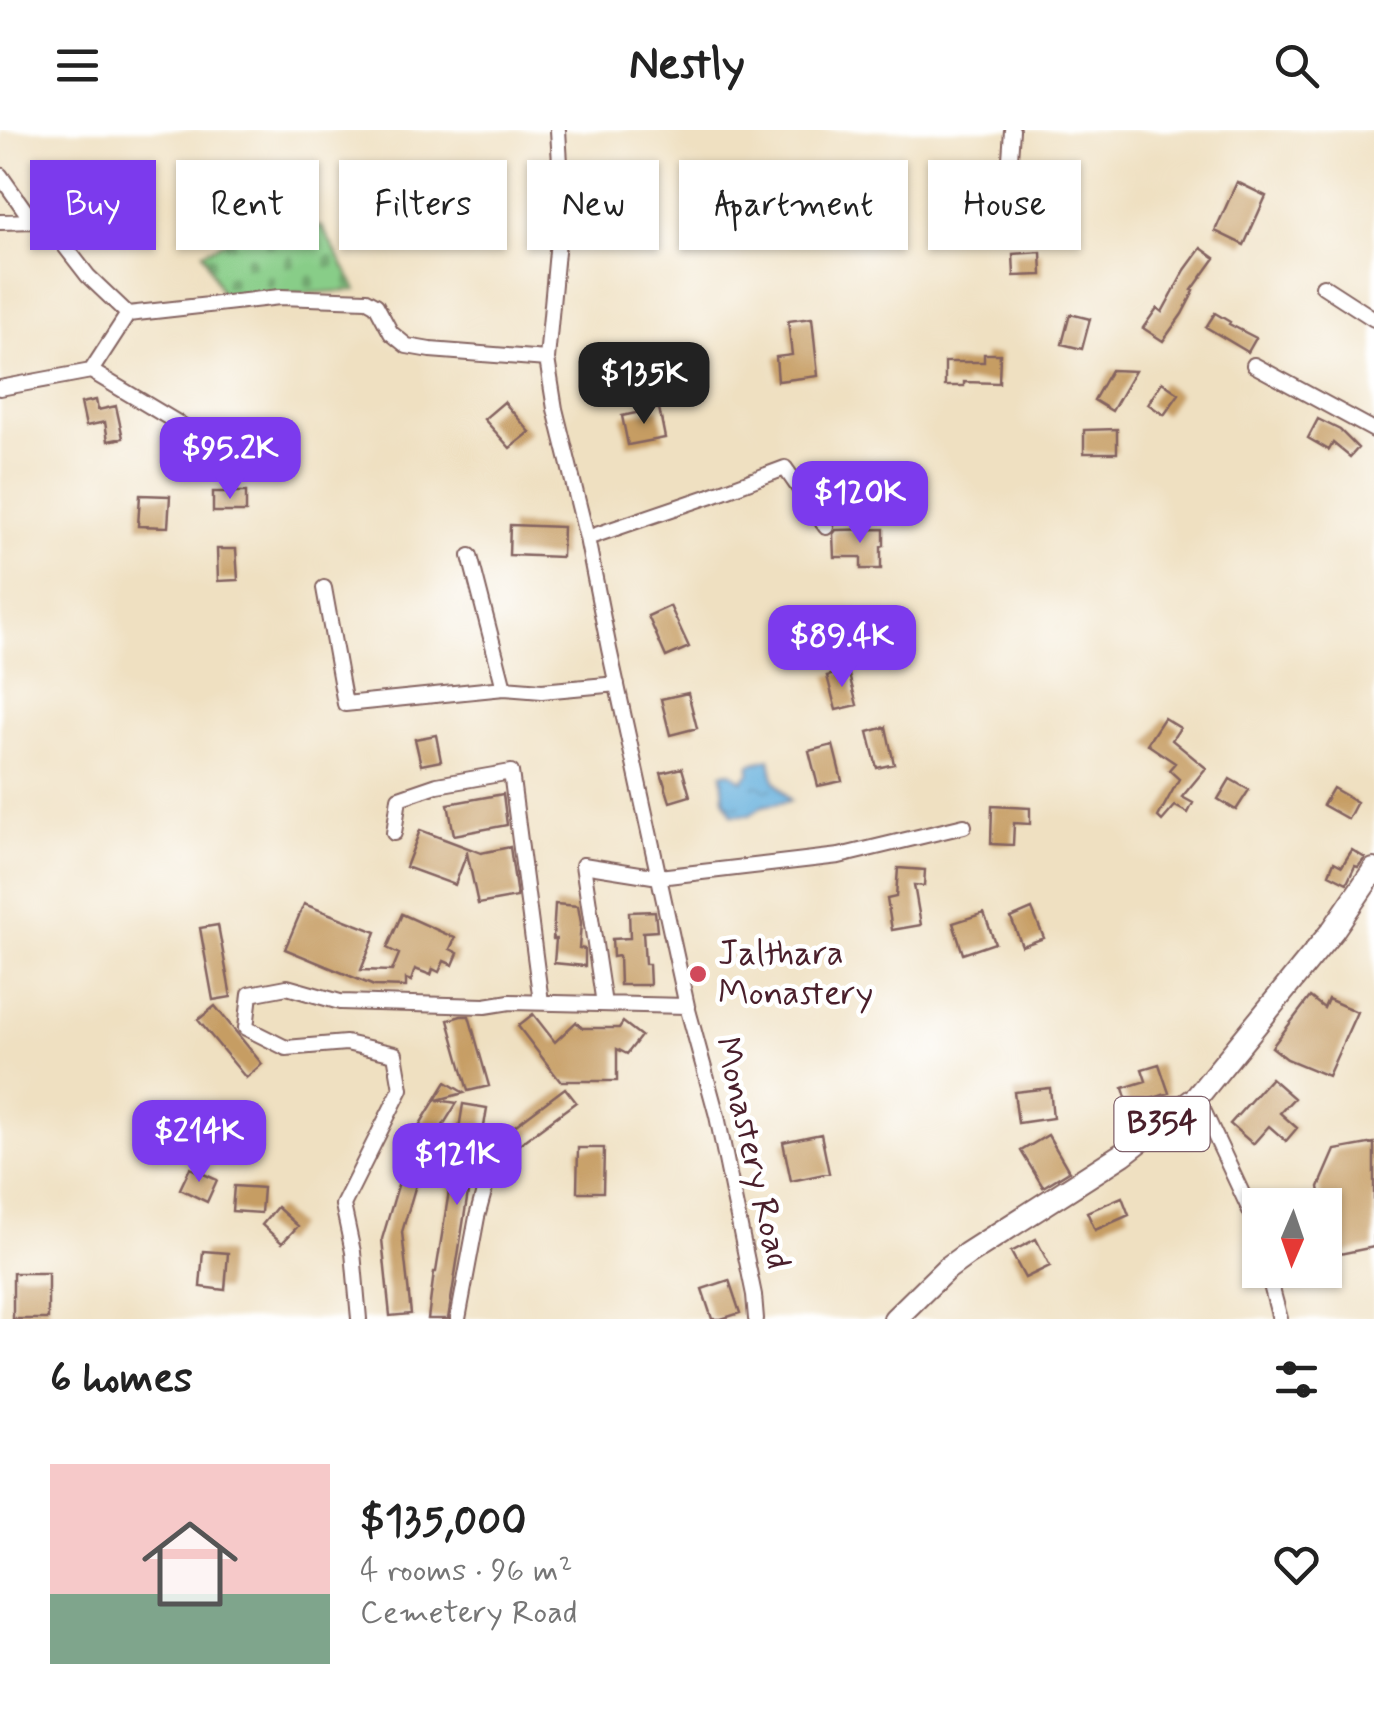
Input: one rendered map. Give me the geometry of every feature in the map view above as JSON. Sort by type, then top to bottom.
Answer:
[{"type":"main road","name":"B354","points":[[895,1319],[945,1270],[1123,1154],[1197,1097],[1333,930],[1374,870]]},
{"type":"street","name":"Monastery Road","points":[[558,130],[562,197],[547,358],[554,409],[587,538],[687,1006],[718,1116],[756,1319]]},
{"type":"street","points":[[1010,160],[1012,130]]},
{"type":"street","points":[[0,175],[30,215]]},
{"type":"street","points":[[0,222],[30,221]]},
{"type":"street","points":[[68,250],[88,276],[128,314],[280,297],[367,300],[376,305],[391,333],[407,346],[547,358]]},
{"type":"street","points":[[1323,286],[1374,319]]},
{"type":"street","points":[[91,371],[128,314]]},
{"type":"street","points":[[1254,366],[1374,430]]},
{"type":"street","points":[[0,388],[91,371],[188,428],[238,437]]},
{"type":"street","points":[[587,538],[784,468],[826,526]]},
{"type":"street","points":[[470,556],[504,688]]},
{"type":"street","points":[[324,588],[344,704],[504,688],[542,691],[617,684]]},
{"type":"street","points":[[394,833],[400,798],[437,785],[511,772],[541,1002]]},
{"type":"street","points":[[604,1004],[584,864],[658,877],[839,856],[964,826]]},
{"type":"street","points":[[360,1319],[343,1205],[401,1089],[395,1054],[346,1043],[286,1048],[246,1028],[250,994],[287,987],[340,1002],[687,1006]]},
{"type":"street","points":[[1197,1097],[1242,1195]]},
{"type":"street","points":[[458,1319],[477,1216],[491,1166]]},
{"type":"street","points":[[1272,1288],[1280,1319]]},
{"type":"green space","points":[[319,227],[322,227],[357,290],[224,299],[203,252],[319,250]]},
{"type":"water","points":[[770,759],[774,780],[791,801],[763,806],[750,815],[732,815],[724,799],[722,773],[731,772],[742,781],[750,764]]},
{"type":"building","points":[[1237,182],[1266,196],[1244,245],[1215,231]]},
{"type":"building","points":[[1201,248],[1215,258],[1163,341],[1143,328],[1157,308],[1162,312]]},
{"type":"building","points":[[1041,252],[1042,275],[1014,276],[1013,254]]},
{"type":"building","points":[[1215,313],[1256,338],[1248,352],[1206,327]]},
{"type":"building","points":[[1070,314],[1090,319],[1082,349],[1062,344]]},
{"type":"building","points":[[812,318],[818,376],[778,381],[776,357],[792,355],[788,321]]},
{"type":"building","points":[[984,354],[1000,354],[999,383],[945,386],[945,362],[984,362]]},
{"type":"building","points":[[1111,370],[1135,371],[1112,411],[1094,400]]},
{"type":"building","points":[[1162,382],[1179,394],[1164,415],[1148,404]]},
{"type":"building","points":[[96,400],[98,410],[116,406],[123,438],[108,441],[105,422],[86,426],[81,403]]},
{"type":"building","points":[[504,402],[530,432],[510,448],[484,419]]},
{"type":"building","points":[[659,408],[665,438],[628,445],[622,416]]},
{"type":"building","points":[[1318,419],[1340,430],[1358,448],[1350,457],[1333,443],[1329,450],[1308,438]]},
{"type":"building","points":[[1117,429],[1117,453],[1084,453],[1084,430]]},
{"type":"building","points":[[213,492],[246,492],[246,512],[213,512]]},
{"type":"building","points":[[140,495],[170,496],[168,527],[138,526]]},
{"type":"building","points":[[510,525],[563,527],[562,557],[509,555]]},
{"type":"building","points":[[884,529],[881,569],[861,569],[861,557],[834,557],[836,530]]},
{"type":"building","points":[[217,549],[236,549],[238,580],[218,581]]},
{"type":"building","points":[[670,606],[689,647],[666,657],[648,616]]},
{"type":"building","points":[[848,671],[857,705],[836,710],[827,676]]},
{"type":"building","points":[[688,693],[697,728],[670,735],[661,699]]},
{"type":"building","points":[[1164,718],[1180,728],[1172,740],[1206,768],[1182,797],[1193,803],[1188,813],[1175,806],[1162,821],[1158,817],[1179,779],[1169,770],[1175,763],[1147,744]]},
{"type":"building","points":[[886,727],[894,764],[877,768],[868,732]]},
{"type":"building","points":[[436,735],[441,761],[421,765],[415,739]]},
{"type":"building","points":[[833,745],[842,781],[818,786],[809,751]]},
{"type":"building","points":[[682,768],[690,796],[670,802],[661,773]]},
{"type":"building","points":[[1230,779],[1249,790],[1236,810],[1218,799]]},
{"type":"building","points":[[1333,788],[1357,802],[1348,819],[1323,805]]},
{"type":"building","points":[[503,794],[507,825],[454,835],[448,804]]},
{"type":"building","points":[[992,806],[1030,808],[1030,824],[1014,823],[1013,845],[991,844]]},
{"type":"building","points":[[420,830],[481,853],[510,847],[517,897],[478,904],[467,853],[455,885],[406,867]]},
{"type":"building","points":[[1352,850],[1365,858],[1355,866],[1347,883],[1329,874],[1334,862],[1342,866]]},
{"type":"building","points":[[898,868],[925,870],[924,886],[914,885],[921,925],[892,930],[887,899],[896,897]]},
{"type":"building","points":[[304,904],[376,932],[361,970],[392,971],[399,954],[387,948],[402,914],[455,938],[450,949],[458,953],[453,965],[444,961],[439,972],[433,969],[431,975],[415,969],[411,981],[406,979],[406,987],[374,986],[285,949]]},
{"type":"building","points":[[555,904],[578,906],[579,948],[585,949],[585,966],[554,963]]},
{"type":"building","points":[[1032,909],[1044,938],[1022,946],[1011,918]]},
{"type":"building","points":[[655,911],[657,931],[643,932],[650,985],[620,985],[619,956],[613,957],[612,939],[630,938],[629,912]]},
{"type":"building","points":[[984,913],[995,943],[963,954],[953,923]]},
{"type":"building","points":[[218,925],[231,997],[213,1000],[200,928]]},
{"type":"building","points":[[1310,997],[1324,1008],[1328,999],[1357,1012],[1328,1076],[1287,1059],[1272,1047]]},
{"type":"building","points":[[215,1006],[262,1064],[246,1078],[198,1020]]},
{"type":"building","points":[[533,1014],[555,1042],[576,1022],[582,1028],[619,1028],[623,1022],[641,1036],[627,1054],[617,1049],[617,1081],[560,1081],[518,1026]]},
{"type":"building","points":[[469,1016],[489,1086],[468,1091],[448,1020]]},
{"type":"building","points":[[1159,1064],[1169,1093],[1130,1111],[1123,1088],[1146,1081],[1142,1069]]},
{"type":"building","points":[[1271,1078],[1294,1098],[1280,1113],[1297,1128],[1286,1141],[1269,1126],[1253,1144],[1230,1124]]},
{"type":"building","points":[[446,1082],[464,1093],[437,1100],[457,1103],[425,1154],[402,1232],[411,1314],[390,1316],[382,1239],[409,1149],[406,1147]]},
{"type":"building","points":[[565,1088],[576,1102],[514,1148],[504,1134]]},
{"type":"building","points":[[1050,1088],[1053,1118],[1018,1123],[1014,1092]]},
{"type":"building","points":[[463,1104],[487,1108],[475,1181],[470,1180],[448,1319],[428,1319],[434,1272]]},
{"type":"building","points":[[821,1134],[829,1173],[791,1181],[783,1142]]},
{"type":"building","points":[[1048,1135],[1069,1171],[1043,1187],[1021,1151]]},
{"type":"building","points":[[1374,1143],[1374,1247],[1342,1254],[1342,1188],[1319,1187],[1335,1150]]},
{"type":"building","points":[[578,1148],[604,1148],[603,1192],[577,1192]]},
{"type":"building","points":[[190,1168],[217,1180],[207,1202],[180,1189]]},
{"type":"building","points":[[234,1186],[263,1188],[261,1213],[232,1211]]},
{"type":"building","points":[[1122,1197],[1129,1215],[1095,1230],[1087,1212]]},
{"type":"building","points":[[277,1207],[298,1226],[282,1243],[262,1225]]},
{"type":"building","points":[[1036,1239],[1050,1266],[1025,1278],[1011,1252]]},
{"type":"building","points":[[203,1251],[228,1253],[225,1290],[200,1287]]},
{"type":"building","points":[[13,1273],[48,1273],[48,1319],[13,1319]]},
{"type":"building","points":[[729,1280],[740,1313],[712,1319],[702,1289]]},
{"type":"place","name":"Jalthara Monastery","points":[[698,974]]}]
